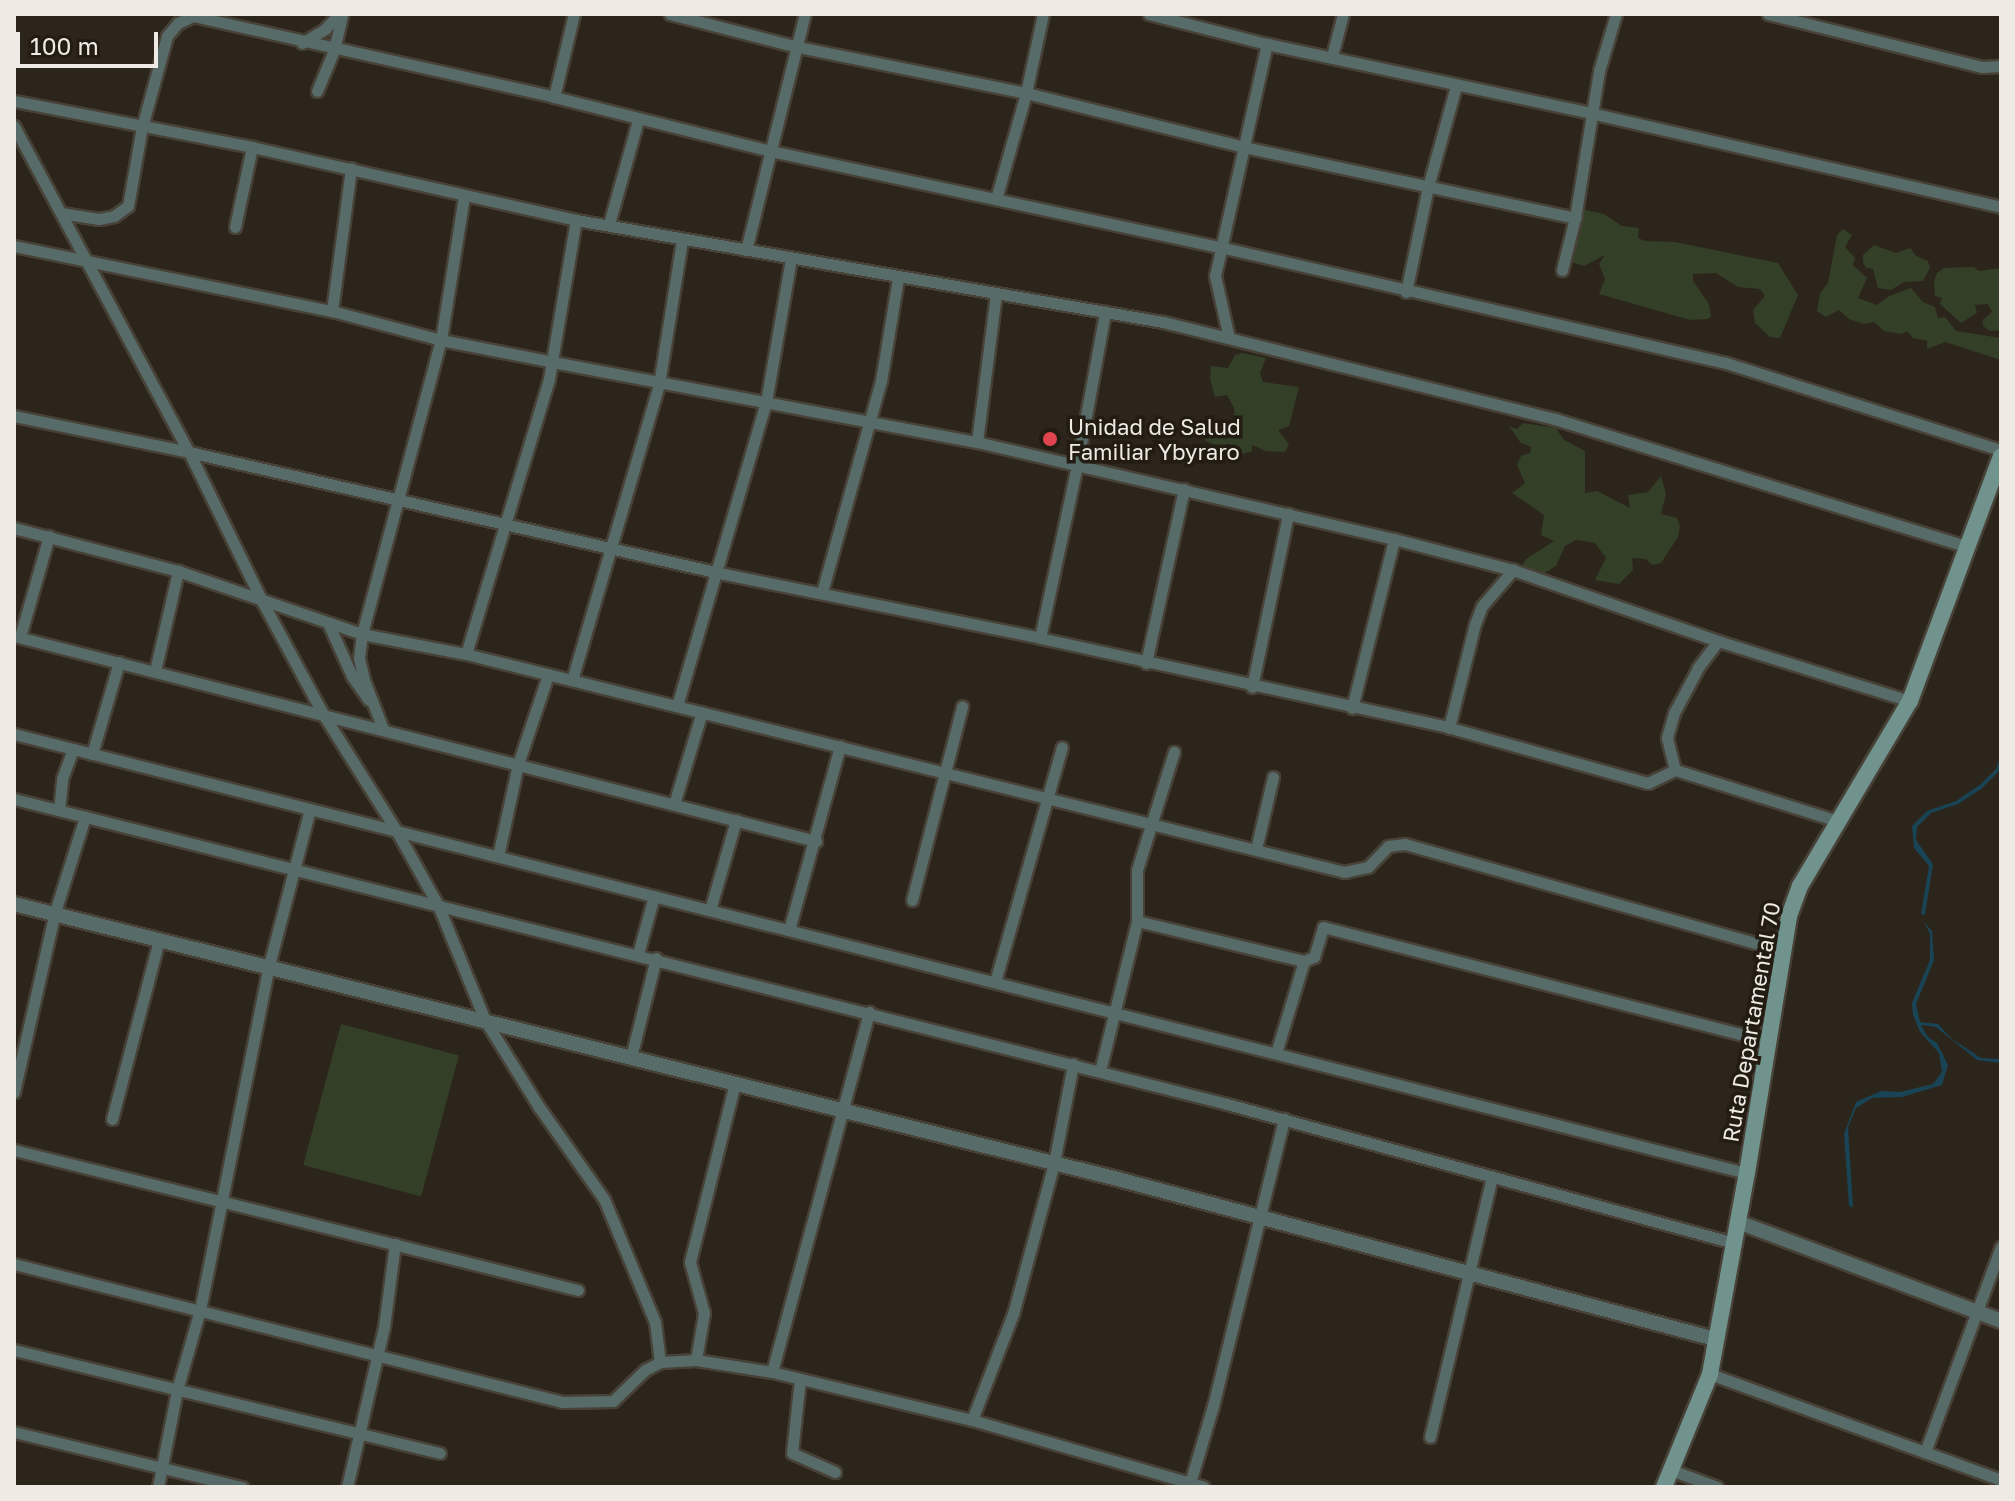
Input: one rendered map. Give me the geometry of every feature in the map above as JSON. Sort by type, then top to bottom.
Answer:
[{"type":"main road","name":"Ruta Departamental 70","points":[[1664,1487],[1710,1374],[1789,916],[1800,886],[1910,701],[2001,456]]},
{"type":"street","points":[[302,43],[325,29],[341,14]]},
{"type":"street","points":[[317,91],[334,50],[341,14]]},
{"type":"street","points":[[554,97],[574,14]]},
{"type":"street","points":[[670,14],[798,47],[1026,93],[1244,147],[1575,218]]},
{"type":"street","points":[[746,250],[805,14]]},
{"type":"street","points":[[996,199],[1026,93],[1043,14]]},
{"type":"street","points":[[1149,14],[1267,44],[1591,113],[2001,207]]},
{"type":"street","points":[[1332,56],[1343,14]]},
{"type":"street","points":[[1562,270],[1575,218],[1599,71],[1616,14]]},
{"type":"street","points":[[1768,14],[1982,67],[2001,66]]},
{"type":"street","points":[[61,213],[99,219],[114,216],[128,206],[142,127],[167,36],[178,23],[193,16],[302,43],[554,97],[771,151],[1220,247],[1726,363],[2001,450]]},
{"type":"street","points":[[1229,338],[1215,276],[1267,44]]},
{"type":"street","points":[[1406,292],[1428,187],[1456,86]]},
{"type":"street","points":[[14,101],[252,147],[576,220],[1105,312],[1229,338],[1555,419],[1968,547]]},
{"type":"street","points":[[609,224],[638,120]]},
{"type":"street","points":[[14,126],[189,452],[263,603],[323,714],[396,830],[438,905],[485,1020],[539,1107],[604,1199],[655,1322],[660,1362]]},
{"type":"street","points":[[235,227],[252,147]]},
{"type":"street","points":[[332,311],[351,168]]},
{"type":"street","points":[[383,729],[359,658],[362,634],[441,340],[464,196]]},
{"type":"street","points":[[466,654],[553,362],[576,220]]},
{"type":"street","points":[[572,680],[608,547],[659,384],[682,240]]},
{"type":"street","points":[[14,246],[88,264],[332,311],[441,340],[659,384],[977,442],[1394,539],[1513,570],[1718,641],[1910,701]]},
{"type":"street","points":[[677,706],[766,402],[791,259]]},
{"type":"street","points":[[822,592],[870,422],[898,278]]},
{"type":"street","points":[[977,442],[996,294]]},
{"type":"street","points":[[1040,638],[1077,465],[1105,312]]},
{"type":"street","points":[[14,416],[189,452],[715,572],[1040,638],[1449,728],[1648,783],[1675,770],[1838,821]]},
{"type":"street","points":[[1146,663],[1184,489]]},
{"type":"street","points":[[1252,687],[1288,514]]},
{"type":"street","points":[[14,528],[178,571],[263,603],[362,634],[466,654],[1344,872],[1368,867],[1388,846],[1405,844],[1782,951]]},
{"type":"street","points":[[49,536],[17,636],[816,841]]},
{"type":"street","points":[[1352,708],[1394,539]]},
{"type":"street","points":[[1449,728],[1482,606],[1513,570]]},
{"type":"street","points":[[155,671],[178,571]]},
{"type":"street","points":[[328,623],[363,695],[373,703]]},
{"type":"street","points":[[1675,770],[1667,738],[1674,713],[1698,668],[1718,641]]},
{"type":"street","points":[[92,754],[119,662]]},
{"type":"street","points":[[498,856],[518,764],[548,675]]},
{"type":"street","points":[[912,900],[962,706]]},
{"type":"street","points":[[674,804],[702,712]]},
{"type":"street","points":[[14,734],[1747,1173]]},
{"type":"street","points":[[789,930],[840,746]]},
{"type":"street","points":[[995,982],[1062,747]]},
{"type":"street","points":[[59,810],[62,779],[73,749]]},
{"type":"street","points":[[1100,1071],[1137,921],[1137,870],[1149,822],[1174,752]]},
{"type":"street","points":[[1256,849],[1273,777]]},
{"type":"street","points":[[14,799],[1073,1064],[1734,1243]]},
{"type":"street","points":[[158,1487],[177,1390],[200,1310],[268,969],[310,809]]},
{"type":"street","points":[[14,1092],[55,912],[85,817]]},
{"type":"street","points":[[710,910],[736,820]]},
{"type":"street","points":[[638,954],[654,896]]},
{"type":"street","points":[[14,904],[1054,1163],[1467,1270],[1715,1339]]},
{"type":"street","points":[[1137,921],[1304,961],[1314,957],[1323,927],[1768,1041]]},
{"type":"street","points":[[112,1119],[159,940]]},
{"type":"street","points":[[631,1057],[656,958]]},
{"type":"street","points":[[1276,1053],[1304,961]]},
{"type":"street","points":[[772,1372],[869,1012]]},
{"type":"street","points":[[972,1420],[1013,1314],[1054,1163],[1073,1064]]},
{"type":"street","points":[[696,1360],[704,1313],[690,1262],[735,1083]]},
{"type":"street","points":[[1190,1483],[1213,1406],[1284,1119]]},
{"type":"street","points":[[14,1150],[578,1290]]},
{"type":"street","points":[[1430,1437],[1467,1270],[1492,1176]]},
{"type":"street","points":[[1738,1222],[2001,1321]]},
{"type":"street","points":[[347,1487],[390,1291],[395,1244]]},
{"type":"street","points":[[1925,1452],[2001,1247]]},
{"type":"street","points":[[14,1264],[562,1402],[613,1401],[645,1370],[660,1362],[696,1360],[772,1372],[972,1420],[1204,1487]]},
{"type":"street","points":[[14,1350],[440,1453]]},
{"type":"street","points":[[1710,1374],[2001,1480]]},
{"type":"street","points":[[800,1379],[792,1453],[835,1472]]},
{"type":"street","points":[[14,1432],[162,1465],[242,1487]]},
{"type":"street","points":[[1671,1470],[1717,1487]]},
{"type":"green space","points":[[1580,211],[1604,214],[1622,226],[1639,228],[1638,238],[1645,241],[1675,242],[1778,263],[1798,295],[1780,338],[1770,337],[1755,323],[1753,310],[1765,296],[1760,289],[1738,287],[1716,273],[1693,274],[1693,281],[1709,304],[1711,317],[1707,319],[1690,320],[1599,294],[1605,279],[1599,264],[1605,255],[1584,266],[1564,260],[1568,237],[1580,227]]},
{"type":"green space","points":[[1843,229],[1852,235],[1845,247],[1855,258],[1853,265],[1867,278],[1858,298],[1877,305],[1889,296],[1911,288],[1923,302],[1935,307],[1938,318],[1945,317],[1956,331],[2001,338],[2001,360],[1945,342],[1927,349],[1927,341],[1913,338],[1907,331],[1902,334],[1884,331],[1874,322],[1864,324],[1849,319],[1839,310],[1826,317],[1817,311],[1820,293],[1828,283],[1837,235]]},
{"type":"green space","points":[[1874,245],[1896,253],[1910,248],[1916,256],[1928,261],[1930,268],[1923,281],[1904,282],[1891,290],[1878,288],[1873,269],[1866,268],[1863,262],[1863,255]]},
{"type":"green space","points":[[1974,267],[1979,271],[2001,268],[2001,330],[1990,331],[1983,326],[1983,320],[1992,312],[1988,304],[1975,305],[1977,313],[1961,323],[1940,304],[1942,298],[1935,296],[1937,273],[1944,268]]},
{"type":"green space","points":[[1242,353],[1266,358],[1260,373],[1263,382],[1299,387],[1289,426],[1278,430],[1289,444],[1285,452],[1266,451],[1252,445],[1252,451],[1240,455],[1206,441],[1201,434],[1201,425],[1207,420],[1235,429],[1234,408],[1227,395],[1215,397],[1210,379],[1211,366],[1228,368],[1235,355]]},
{"type":"green space","points":[[1523,423],[1556,428],[1564,440],[1585,451],[1585,493],[1597,491],[1630,508],[1628,495],[1648,492],[1661,476],[1666,494],[1661,514],[1677,518],[1680,526],[1678,537],[1661,563],[1653,565],[1645,559],[1632,558],[1633,570],[1619,584],[1595,580],[1606,558],[1595,543],[1576,540],[1565,546],[1556,566],[1543,574],[1530,574],[1522,565],[1526,559],[1554,541],[1541,535],[1544,515],[1512,493],[1525,483],[1517,465],[1521,456],[1530,453],[1531,447],[1520,442],[1509,426],[1517,429]]},
{"type":"green space","points":[[341,1024],[459,1056],[421,1197],[303,1165]]},
{"type":"water","points":[[2001,754],[1999,771],[1981,789],[1958,804],[1931,813],[1917,827],[1916,840],[1933,864],[1925,915],[1921,914],[1929,866],[1914,848],[1912,826],[1927,811],[1956,801],[1981,784],[1996,769]]},
{"type":"water","points":[[1924,922],[1932,931],[1934,960],[1916,1004],[1920,1022],[1938,1024],[1952,1039],[1981,1058],[2001,1059],[2001,1063],[1977,1060],[1936,1027],[1921,1025],[1928,1037],[1937,1043],[1948,1065],[1942,1085],[1902,1097],[1872,1098],[1856,1108],[1848,1127],[1853,1207],[1849,1206],[1844,1134],[1856,1102],[1881,1091],[1900,1092],[1933,1084],[1942,1072],[1939,1053],[1920,1032],[1913,1015],[1912,1003],[1930,960],[1930,934]]},
{"type":"place","name":"Unidad de Salud Familiar Ybyraro","points":[[1050,439]]}]
